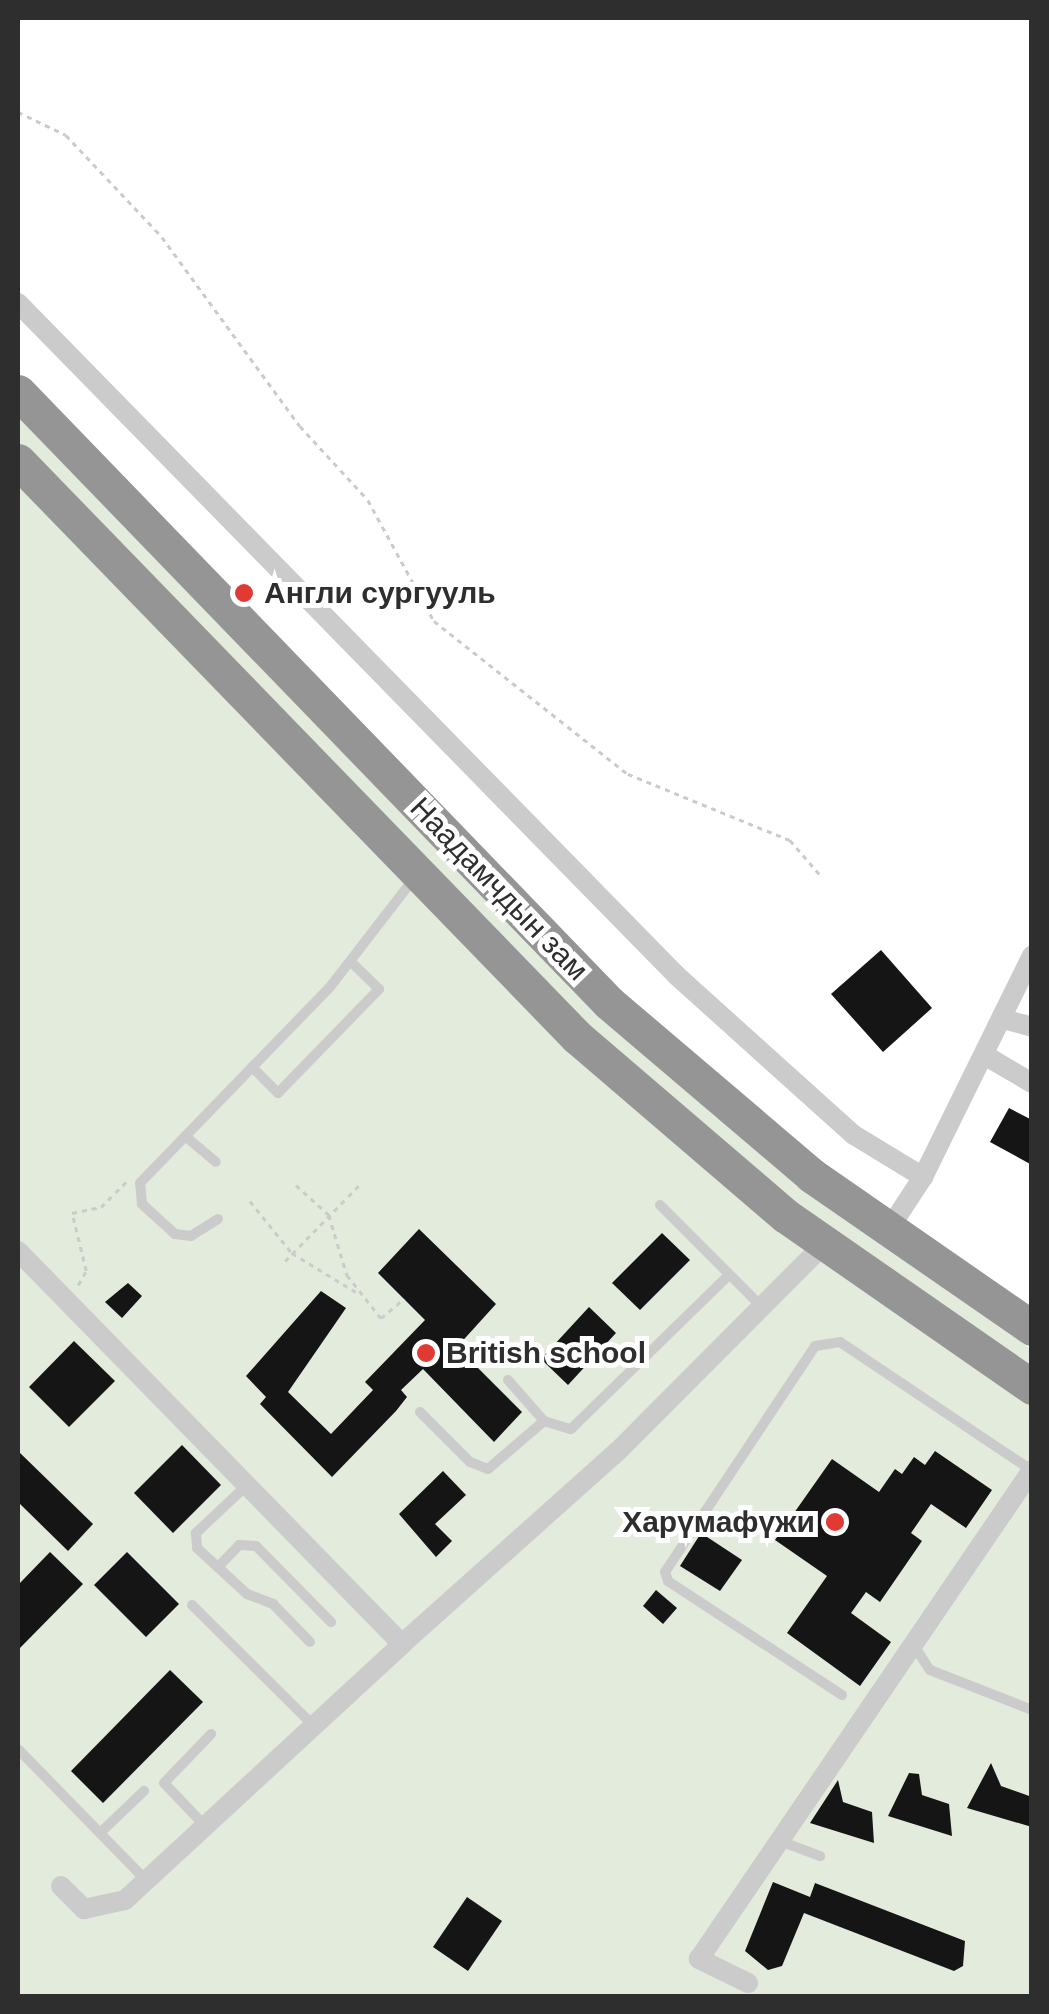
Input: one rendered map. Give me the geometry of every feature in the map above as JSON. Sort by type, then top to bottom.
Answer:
[{"type":"highway","name":"Наадамчдын зам","points":[[18,392],[608,1002],[887,1232],[1032,1328]]},
{"type":"highway","name":"Наадамчдын зам","points":[[18,461],[416,876],[578,1037],[824,1244],[1032,1387]]},
{"type":"highway","points":[[156,605],[191,604],[200,582]]},
{"type":"highway","points":[[289,745],[290,718],[306,710],[328,714]]},
{"type":"street","points":[[18,304],[676,975],[854,1136],[924,1177]]},
{"type":"street","points":[[887,1232],[924,1177],[1032,955]]},
{"type":"street","points":[[1003,1019],[1032,1027]]},
{"type":"street","points":[[986,1056],[1032,1083]]},
{"type":"street","points":[[61,1886],[84,1909],[125,1900],[148,1882],[402,1644],[617,1452],[759,1304],[824,1244]]},
{"type":"street","points":[[18,1251],[251,1482],[402,1644]]},
{"type":"street","points":[[748,1983],[700,1959],[910,1639],[1030,1469]]},
{"type":"lane","points":[[218,1219],[191,1236],[175,1234],[142,1204],[140,1183],[350,962],[416,876]]},
{"type":"lane","points":[[252,1067],[278,1093],[379,988],[350,962]]},
{"type":"lane","points":[[186,1136],[216,1162]]},
{"type":"lane","points":[[660,1205],[759,1304]]},
{"type":"lane","points":[[508,1380],[544,1421],[571,1429],[728,1276]]},
{"type":"lane","points":[[842,1695],[668,1581],[665,1572],[815,1346],[840,1342],[1030,1469]]},
{"type":"lane","points":[[420,1412],[470,1462],[488,1468],[544,1421]]},
{"type":"lane","points":[[251,1482],[196,1533],[201,1556],[219,1566],[310,1642]]},
{"type":"lane","points":[[219,1566],[239,1545],[256,1546],[331,1622]]},
{"type":"lane","points":[[192,1605],[314,1726]]},
{"type":"lane","points":[[910,1639],[930,1670],[1032,1710]]},
{"type":"lane","points":[[206,1826],[164,1783],[211,1734]]},
{"type":"lane","points":[[18,1749],[148,1882]]},
{"type":"lane","points":[[100,1834],[144,1791]]},
{"type":"lane","points":[[778,1840],[820,1856]]},
{"type":"path","points":[[18,112],[66,134],[162,237],[300,426],[368,500],[434,620],[628,774],[790,840],[822,878]]},
{"type":"path","points":[[285,1260],[362,1182]]},
{"type":"path","points":[[296,1185],[328,1215],[346,1275],[381,1318],[404,1298]]},
{"type":"path","points":[[250,1201],[292,1253],[344,1290],[360,1292]]},
{"type":"green space","points":[[18,417],[618,1030],[796,1184],[1031,1349],[1031,1996],[18,1996]]},
{"type":"building","points":[[881,950],[932,1008],[883,1052],[831,994]]},
{"type":"building","points":[[1009,1108],[1032,1120],[1032,1165],[990,1142]]},
{"type":"building","name":"British school","points":[[419,1229],[496,1304],[457,1347],[522,1412],[494,1442],[423,1369],[401,1390],[407,1397],[396,1411],[332,1477],[260,1404],[266,1397],[246,1376],[321,1291],[346,1308],[288,1392],[331,1434],[373,1390],[365,1382],[425,1320],[378,1273]]},
{"type":"building","points":[[662,1233],[690,1260],[640,1310],[612,1283]]},
{"type":"building","points":[[128,1283],[142,1296],[122,1318],[105,1302]]},
{"type":"building","points":[[589,1307],[616,1333],[568,1385],[541,1359]]},
{"type":"building","points":[[74,1341],[115,1381],[69,1427],[29,1387]]},
{"type":"building","points":[[182,1445],[221,1485],[173,1533],[134,1493]]},
{"type":"building","points":[[18,1451],[93,1524],[68,1551],[18,1502]]},
{"type":"building","points":[[935,1451],[992,1490],[966,1528],[931,1504],[911,1533],[922,1541],[880,1602],[866,1592],[851,1613],[891,1642],[860,1686],[787,1633],[827,1576],[775,1540],[832,1459],[879,1492],[895,1469],[902,1474],[914,1457],[925,1465]]},
{"type":"building","points":[[443,1471],[466,1495],[435,1524],[452,1541],[436,1557],[399,1514]]},
{"type":"building","points":[[701,1533],[742,1560],[720,1591],[680,1566]]},
{"type":"building","points":[[50,1552],[83,1584],[18,1650],[18,1585]]},
{"type":"building","points":[[127,1552],[179,1604],[146,1637],[94,1585]]},
{"type":"building","points":[[656,1590],[677,1608],[663,1624],[643,1606]]},
{"type":"building","points":[[170,1670],[203,1702],[103,1803],[71,1771]]},
{"type":"building","points":[[991,1763],[1001,1786],[1032,1797],[1032,1827],[967,1808]]},
{"type":"building","points":[[909,1773],[919,1774],[922,1795],[949,1804],[952,1836],[888,1816]]},
{"type":"building","points":[[838,1780],[843,1802],[872,1812],[874,1843],[810,1823]]},
{"type":"building","points":[[773,1882],[810,1897],[815,1883],[965,1941],[963,1966],[954,1971],[804,1913],[782,1966],[768,1970],[745,1951]]},
{"type":"building","points":[[467,1897],[502,1921],[468,1971],[433,1947]]},
{"type":"place","name":"Англи сургууль","points":[[244,593]]},
{"type":"place","name":"British school","points":[[426,1353]]},
{"type":"place","name":"Харүмафүжи","points":[[835,1522]]}]
